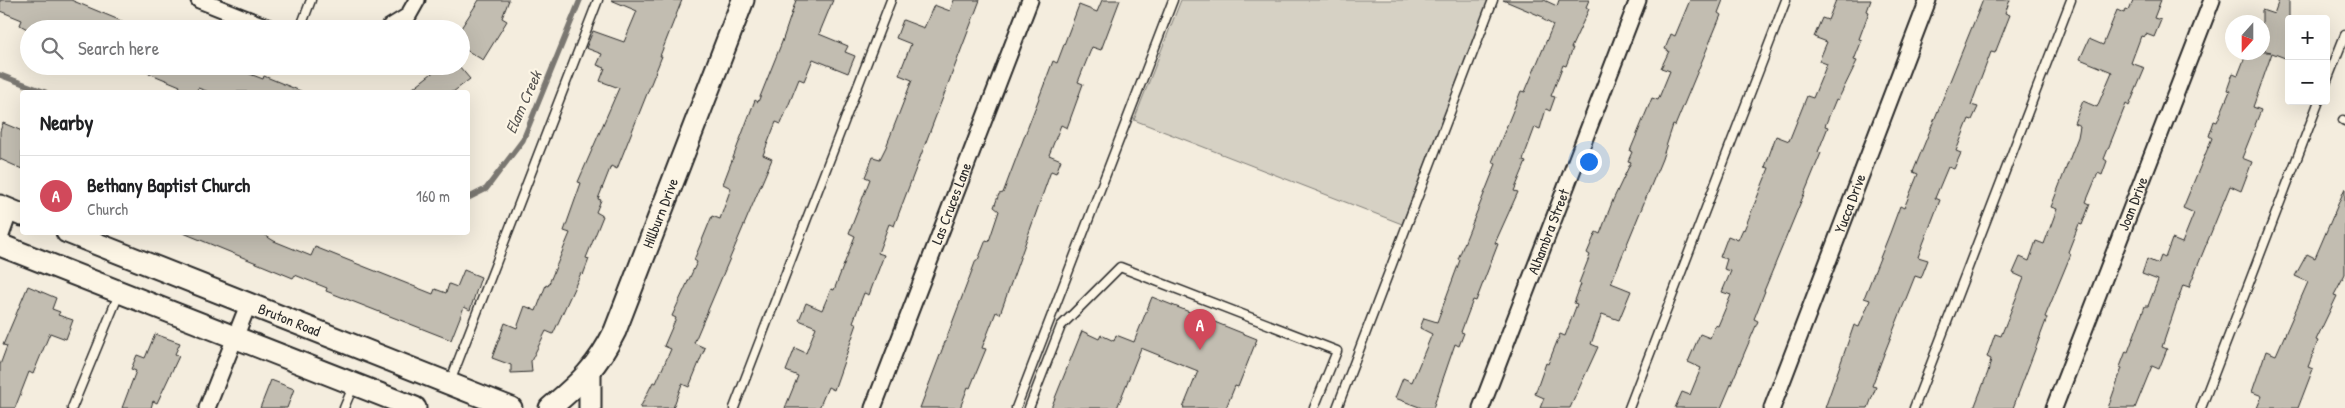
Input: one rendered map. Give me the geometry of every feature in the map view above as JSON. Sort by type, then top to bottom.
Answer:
[{"type":"main road","name":"Hillburn Drive","points":[[550,408],[590,372],[602,357],[615,331],[743,0]]},
{"type":"main road","name":"Bruton Road","points":[[74,235],[511,408]]},
{"type":"main road","points":[[0,245],[415,408]]},
{"type":"main road","points":[[590,372],[590,408]]},
{"type":"street","points":[[198,0],[249,20]]},
{"type":"street","points":[[402,20],[408,16],[417,0]]},
{"type":"street","name":"Las Cruces Lane","points":[[873,408],[1030,0]]},
{"type":"street","name":"Alhambra Street","points":[[1481,408],[1638,0]]},
{"type":"street","name":"Yucca Drive","points":[[1772,408],[1928,0]]},
{"type":"street","name":"Joan Drive","points":[[2054,408],[2212,0]]},
{"type":"street","points":[[0,238],[11,210]]},
{"type":"street","points":[[207,408],[248,305]]},
{"type":"lane","points":[[303,20],[311,0]]},
{"type":"lane","points":[[449,384],[598,0]]},
{"type":"lane","points":[[734,408],[891,0]]},
{"type":"lane","points":[[1016,408],[1173,0]]},
{"type":"lane","points":[[1337,408],[1493,0]]},
{"type":"lane","points":[[1629,408],[1786,0]]},
{"type":"lane","points":[[1914,408],[2071,0]]},
{"type":"lane","points":[[2330,73],[2345,35]]},
{"type":"lane","points":[[2201,408],[2317,105]]},
{"type":"lane","points":[[1029,408],[1061,326],[1120,267],[1336,351],[1314,408]]},
{"type":"lane","points":[[72,408],[120,292]]},
{"type":"lane","points":[[344,408],[354,384]]},
{"type":"shaded area","points":[[1181,0],[1489,0],[1402,224],[1134,120]]},
{"type":"building","points":[[0,0],[71,0],[119,20],[22,20],[0,11]]},
{"type":"building","points":[[479,0],[509,0],[502,18],[507,21],[483,60],[470,52],[470,20],[466,20]]},
{"type":"building","points":[[611,0],[682,0],[617,169],[611,166],[598,199],[601,200],[596,212],[603,216],[586,258],[589,259],[583,275],[581,273],[553,334],[546,331],[531,361],[532,372],[511,373],[511,365],[492,358],[505,323],[517,328],[525,306],[536,311],[570,233],[564,231],[581,183],[578,182],[619,88],[600,81],[605,68],[597,65],[602,54],[586,48],[593,31],[624,42],[637,11]]},
{"type":"building","points":[[796,0],[833,0],[819,34],[848,46],[845,52],[855,56],[848,73],[813,59],[804,81],[799,79],[781,124],[776,122],[763,155],[772,159],[694,343],[705,348],[689,387],[682,384],[673,408],[640,408],[653,382],[656,383],[671,349],[664,346],[676,318],[672,316],[697,262],[694,260],[712,216],[720,219],[731,188],[723,184],[755,100],[758,102],[782,42]]},
{"type":"building","points":[[954,0],[980,0],[894,226],[889,224],[878,253],[884,255],[869,295],[864,293],[853,322],[857,324],[834,390],[828,387],[819,408],[785,408],[798,376],[786,371],[795,348],[806,353],[816,327],[799,320],[806,303],[822,310],[831,289],[834,290],[855,236],[849,233],[870,179],[865,177],[873,157],[880,159],[886,147],[912,80],[899,75],[911,44],[896,38],[903,20],[924,28],[934,5],[950,11]]},
{"type":"building","points":[[1102,0],[1120,0],[1101,50],[1092,47],[1078,82],[1083,84],[1067,128],[1061,125],[1049,155],[1061,160],[1056,173],[1051,171],[1000,314],[996,312],[982,348],[986,349],[970,388],[968,387],[960,408],[920,408],[976,260],[978,260],[986,240],[989,241],[999,211],[994,207],[999,194],[1003,193],[1053,61],[1057,63],[1079,5],[1097,12]]},
{"type":"building","points":[[1503,0],[1544,0],[1557,6],[1559,0],[1589,0],[1586,7],[1589,9],[1571,48],[1573,48],[1566,66],[1563,65],[1551,96],[1555,97],[1550,111],[1546,109],[1540,129],[1535,127],[1523,161],[1526,162],[1514,191],[1518,192],[1495,243],[1498,244],[1476,301],[1473,300],[1461,332],[1464,333],[1459,346],[1455,344],[1433,408],[1422,408],[1395,398],[1403,378],[1412,382],[1432,334],[1420,328],[1424,318],[1437,322],[1460,260],[1458,259],[1496,164],[1492,162],[1521,91],[1525,92],[1553,25],[1542,19],[1543,17]]},
{"type":"building","points":[[1690,0],[1723,0],[1718,13],[1721,15],[1675,126],[1673,125],[1662,159],[1611,283],[1631,291],[1619,320],[1602,314],[1591,344],[1598,347],[1570,408],[1540,408],[1544,398],[1535,394],[1546,363],[1548,364],[1560,334],[1565,336],[1577,304],[1574,303],[1581,284],[1579,283],[1590,255],[1587,253],[1596,232],[1600,234],[1613,200],[1631,162],[1628,161],[1632,152],[1630,151],[1652,98],[1658,100],[1670,71],[1661,68],[1669,51],[1665,49],[1671,34],[1675,36]]},
{"type":"building","points":[[1836,0],[1871,0],[1867,11],[1869,12],[1859,39],[1862,40],[1854,60],[1857,61],[1838,100],[1836,99],[1825,126],[1828,127],[1818,152],[1821,153],[1764,291],[1754,319],[1758,321],[1721,408],[1675,408],[1682,392],[1690,395],[1701,368],[1688,362],[1700,334],[1710,338],[1715,325],[1718,326],[1731,295],[1722,292],[1731,271],[1724,269],[1727,259],[1720,257],[1728,236],[1738,240],[1744,230],[1769,168],[1765,167],[1776,136],[1789,141],[1807,96],[1813,98],[1827,64],[1819,61],[1827,42],[1814,37],[1822,18],[1828,20]]},
{"type":"building","points":[[1983,0],[2010,0],[2005,13],[2010,15],[1995,53],[1991,52],[1971,105],[1978,107],[1972,120],[1969,119],[1956,151],[1961,153],[1954,169],[1948,167],[1935,198],[1940,200],[1918,257],[1928,260],[1921,278],[1915,276],[1872,386],[1876,387],[1868,408],[1825,408],[1854,325],[1859,327],[1870,300],[1864,298],[1900,206],[1904,208],[1918,174],[1913,172]]},
{"type":"building","points":[[2133,0],[2161,0],[2154,18],[2161,20],[2154,37],[2146,34],[2144,37],[2141,36],[2131,63],[2145,68],[2129,106],[2126,104],[2104,159],[2107,161],[2102,175],[2098,173],[2086,202],[2090,204],[2082,225],[2079,224],[2068,252],[2071,254],[2045,317],[2047,318],[2013,408],[1974,408],[1988,372],[1991,359],[1987,357],[1995,334],[2001,336],[2024,278],[2013,273],[2020,257],[2029,261],[2036,241],[2044,244],[2057,209],[2051,207],[2078,137],[2080,126],[2074,123],[2083,101],[2097,107],[2112,72],[2080,59],[2089,39],[2103,45],[2117,10],[2124,13],[2126,9],[2129,10]]},
{"type":"building","points":[[2279,0],[2289,0],[2289,15],[2285,15],[2285,58],[2272,53],[2270,59],[2270,15],[2262,15],[2262,10],[2274,14]]},
{"type":"building","points":[[2244,60],[2270,60],[2253,107],[2261,110],[2242,158],[2252,162],[2241,191],[2230,186],[2189,287],[2183,285],[2162,347],[2167,349],[2159,369],[2152,366],[2135,408],[2108,408],[2126,351],[2128,352],[2145,306],[2148,306],[2158,280],[2142,274],[2147,259],[2158,264],[2161,256],[2165,258],[2172,239],[2182,243],[2194,213],[2183,208],[2212,138],[2209,136],[2214,121],[2217,122],[2230,91],[2227,90],[2233,73],[2238,75]]},
{"type":"building","points":[[154,75],[253,75],[263,79],[264,76],[298,90],[204,90],[198,88],[197,90],[178,90],[180,86]]},
{"type":"building","points":[[430,75],[467,75],[470,79],[456,90],[411,90]]},
{"type":"building","points":[[3,123],[20,130],[20,168],[0,159],[0,131]]},
{"type":"building","points":[[2345,188],[2345,274],[2334,295],[2337,296],[2316,340],[2318,341],[2308,367],[2313,369],[2298,408],[2257,408],[2262,396],[2252,392],[2266,351],[2276,355],[2308,282],[2295,276],[2307,254],[2315,258]]},
{"type":"building","points":[[188,235],[266,235],[274,241],[311,256],[315,247],[433,294],[435,289],[446,293],[449,284],[457,287],[464,270],[481,277],[470,310],[464,307],[451,340],[326,291],[327,288],[295,275],[293,278]]},
{"type":"building","points":[[28,286],[56,298],[52,309],[60,312],[58,315],[73,320],[66,339],[50,333],[33,374],[29,372],[15,408],[0,408],[0,365],[7,346],[3,345]]},
{"type":"building","points":[[1152,297],[1257,339],[1238,387],[1235,386],[1226,408],[1183,408],[1198,371],[1141,348],[1117,408],[1051,408],[1082,331],[1099,339],[1101,335],[1114,341],[1116,335],[1134,342]]},
{"type":"building","points":[[155,334],[180,343],[175,354],[179,356],[157,403],[153,401],[151,408],[122,408],[136,371],[131,369],[137,355],[145,358]]},
{"type":"building","points":[[271,380],[294,389],[287,408],[260,408]]},
{"type":"waterway","name":"Elam Creek","points":[[470,197],[486,189],[523,140],[580,0]]},
{"type":"waterway","name":"Elam Creek","points":[[0,75],[40,90]]},
{"type":"place","name":"Bethany Baptist Church","points":[[1200,350]]}]
